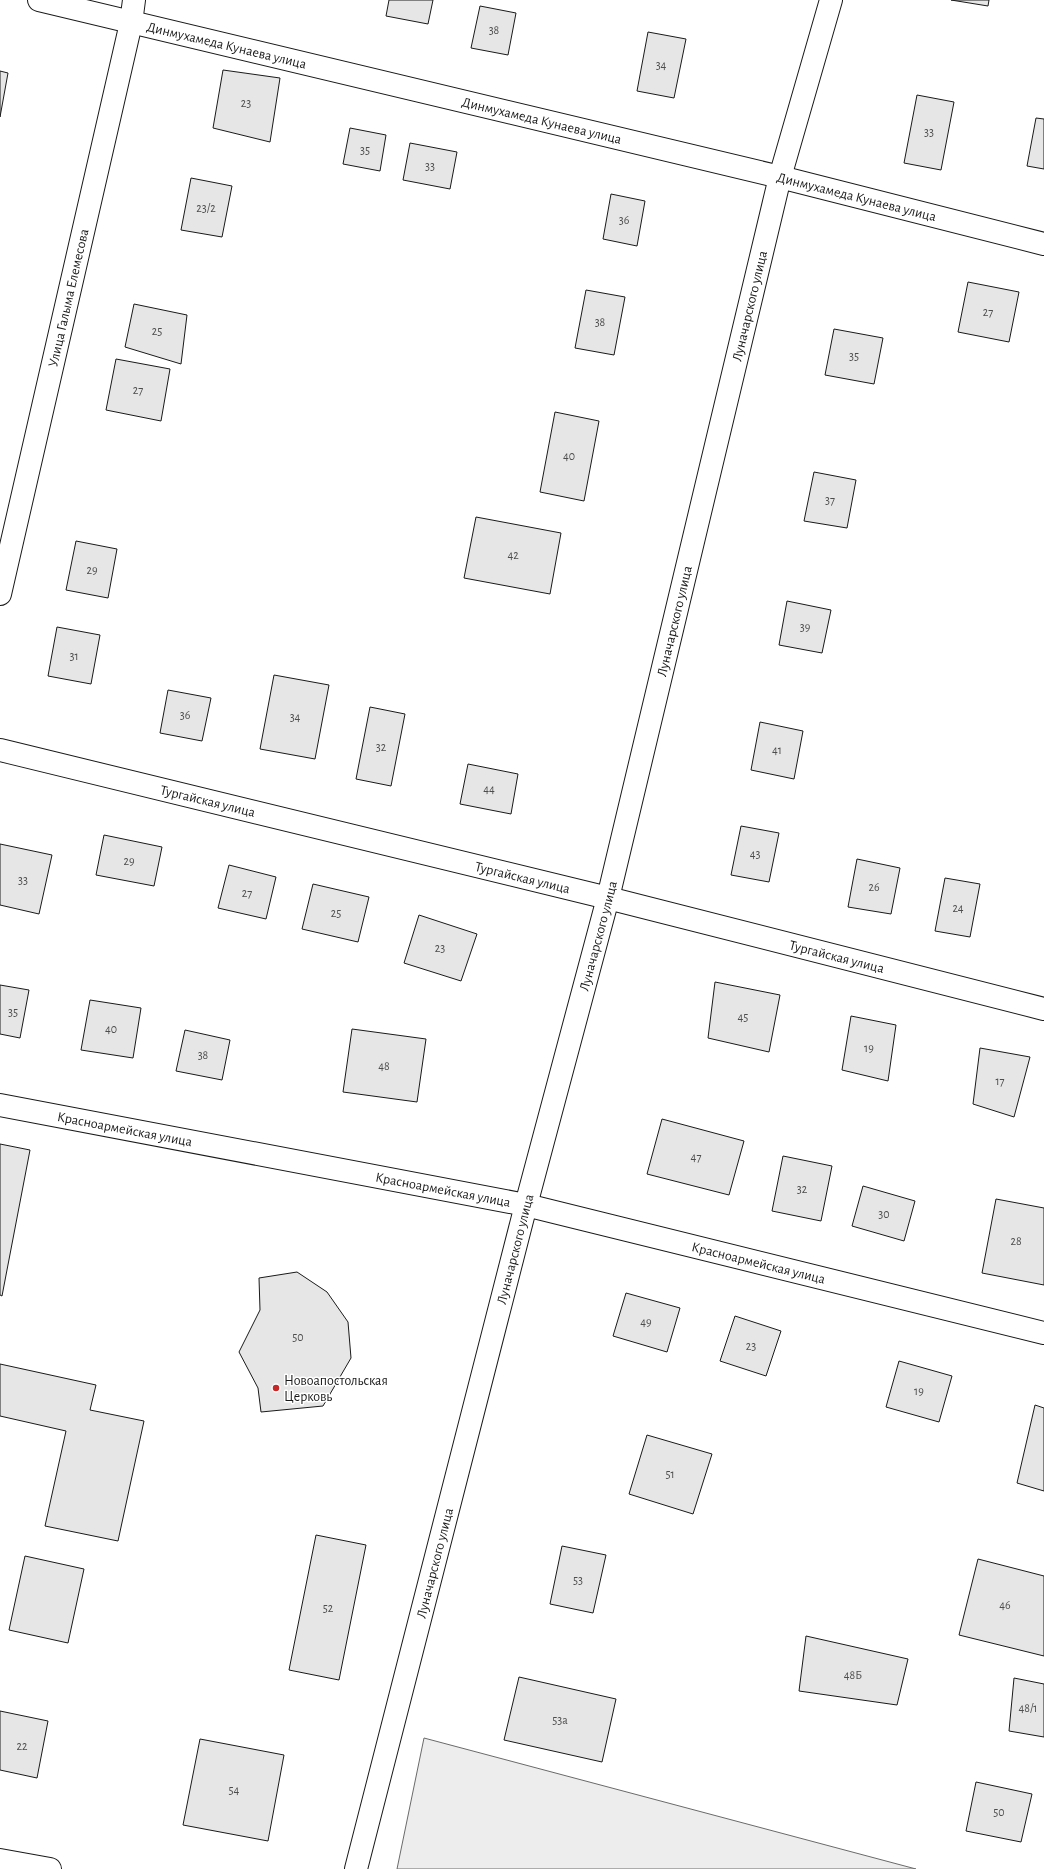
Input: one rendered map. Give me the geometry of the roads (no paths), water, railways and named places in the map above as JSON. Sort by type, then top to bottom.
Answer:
[{"type":"street","name":"Динмухамеда Кунаева улица","points":[[39,0],[780,177],[1044,244]]},
{"type":"street","name":"Улица Галыма Елемесова","points":[[0,594],[131,23],[134,0]]},
{"type":"street","name":"Луначарского улица","points":[[356,1869],[526,1205],[608,898],[780,177],[831,0]]},
{"type":"street","name":"Тургайская улица","points":[[0,750],[608,898],[1044,1009]]},
{"type":"street","name":"Красноармейская улица","points":[[0,1105],[526,1205],[1044,1334]]},
{"type":"street","points":[[0,1860],[50,1869]]},
{"type":"place","name":"Новоапостольская Церковь","points":[[276,1388]]}]
